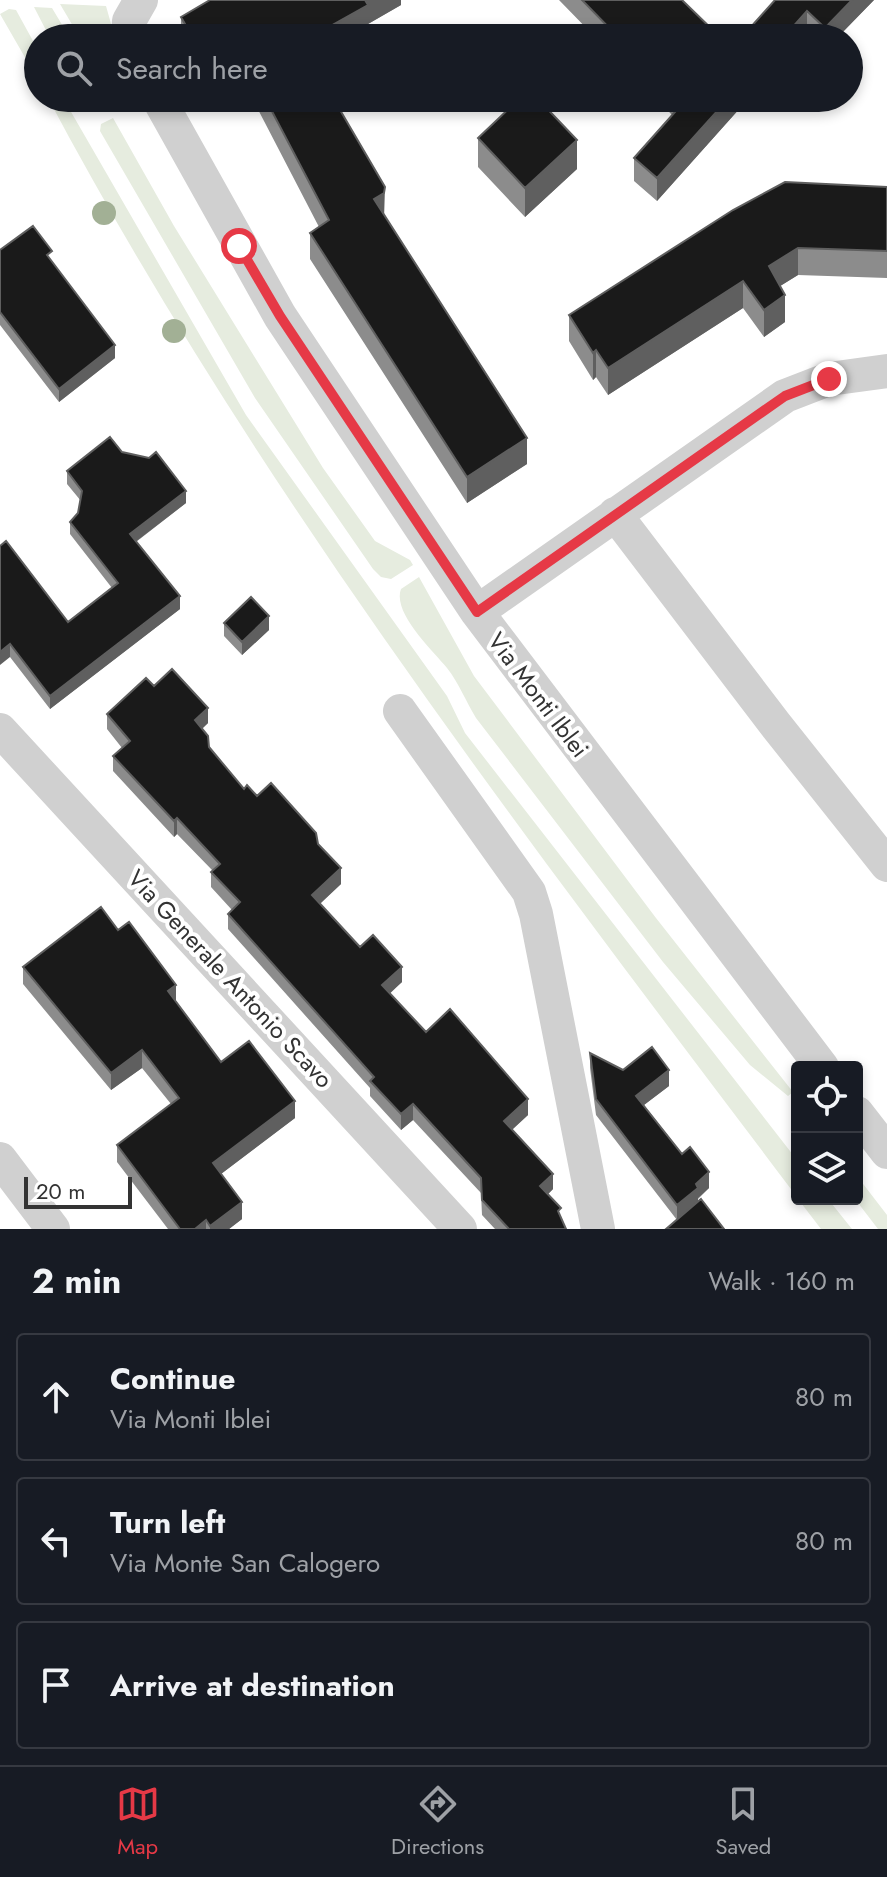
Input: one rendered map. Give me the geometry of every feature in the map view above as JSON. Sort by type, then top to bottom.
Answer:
[{"type":"street","points":[[118,0],[124,24]]},
{"type":"street","points":[[129,24],[141,0]]},
{"type":"street","name":"Via Monti Iblei","points":[[166,112],[280,316],[477,612],[817,1061]]},
{"type":"street","points":[[477,612],[785,396],[829,379],[887,371]]},
{"type":"street","points":[[615,514],[887,865]]},
{"type":"street","points":[[400,711],[529,892],[598,1229]]},
{"type":"street","name":"Via Generale Antonio Scavo","points":[[0,730],[460,1229]]},
{"type":"street","points":[[863,1121],[887,1152]]},
{"type":"street","points":[[0,1159],[53,1229]]},
{"type":"shaded area","points":[[60,4],[106,6],[111,24],[72,24]]},
{"type":"shaded area","points":[[34,7],[52,8],[62,24],[43,24]]},
{"type":"shaded area","points":[[9,9],[16,10],[24,25],[24,56],[0,14]]},
{"type":"shaded area","points":[[56,112],[71,112],[246,415],[447,696],[465,733],[791,1152],[791,1189],[597,931],[401,662],[306,525],[129,244]]},
{"type":"shaded area","points":[[113,118],[174,226],[323,468],[375,541],[410,560],[413,565],[391,579],[381,577],[373,569],[255,398],[100,131],[101,124]]},
{"type":"shaded area","points":[[419,577],[474,676],[656,918],[791,1089],[788,1096],[750,1065],[663,962],[476,718],[451,674],[408,620],[402,609],[401,589]]},
{"type":"shaded area","points":[[863,1184],[887,1215],[887,1229],[878,1229],[860,1205],[863,1205]]},
{"type":"shaded area","points":[[803,1205],[833,1205],[852,1229],[821,1229]]},
{"type":"building","points":[[210,0],[365,0],[368,5],[334,24],[185,24],[181,17]]},
{"type":"building","points":[[582,0],[682,0],[707,24],[605,24]]},
{"type":"building","points":[[775,0],[852,0],[829,24],[821,24],[807,11],[795,24],[754,24]]},
{"type":"building","points":[[272,112],[341,112],[385,187],[384,193],[374,199],[527,438],[467,477],[310,233],[329,220]]},
{"type":"building","points":[[505,112],[550,112],[577,140],[525,188],[478,138]]},
{"type":"building","points":[[675,112],[716,112],[657,178],[634,158]]},
{"type":"building","points":[[785,182],[887,187],[887,251],[798,248],[769,266],[785,295],[764,310],[743,281],[608,368],[596,350],[593,353],[569,315],[733,210]]},
{"type":"building","points":[[33,226],[52,251],[47,255],[115,345],[59,389],[0,312],[0,250]]},
{"type":"building","points":[[110,437],[122,452],[149,458],[156,452],[186,491],[130,534],[180,596],[50,696],[10,644],[0,652],[0,546],[6,541],[68,622],[118,583],[70,522],[78,513],[82,491],[67,471]]},
{"type":"building","points":[[251,597],[269,616],[242,642],[224,623]]},
{"type":"building","points":[[172,669],[208,708],[195,720],[208,736],[209,747],[244,789],[247,785],[257,796],[271,783],[316,833],[318,844],[341,868],[312,895],[360,947],[373,935],[402,967],[382,985],[426,1032],[450,1009],[528,1099],[504,1121],[553,1174],[540,1186],[561,1208],[558,1211],[566,1229],[509,1229],[482,1200],[481,1178],[413,1104],[401,1114],[370,1081],[374,1077],[228,914],[240,902],[211,872],[220,864],[177,818],[174,821],[113,756],[130,741],[107,714],[146,678],[154,686]]},
{"type":"building","points":[[101,907],[118,930],[129,922],[176,985],[168,991],[221,1062],[249,1041],[295,1101],[213,1163],[242,1202],[210,1226],[206,1220],[195,1229],[180,1229],[117,1145],[179,1098],[142,1050],[111,1073],[23,967]]},
{"type":"building","points":[[652,1047],[669,1070],[636,1096],[682,1154],[690,1147],[709,1172],[696,1184],[698,1188],[677,1205],[596,1099],[590,1053],[623,1070]]},
{"type":"building","points":[[701,1199],[724,1229],[666,1229]]},
{"type":"route","points":[[239,246],[280,316],[477,612],[785,396],[829,379]]}]
